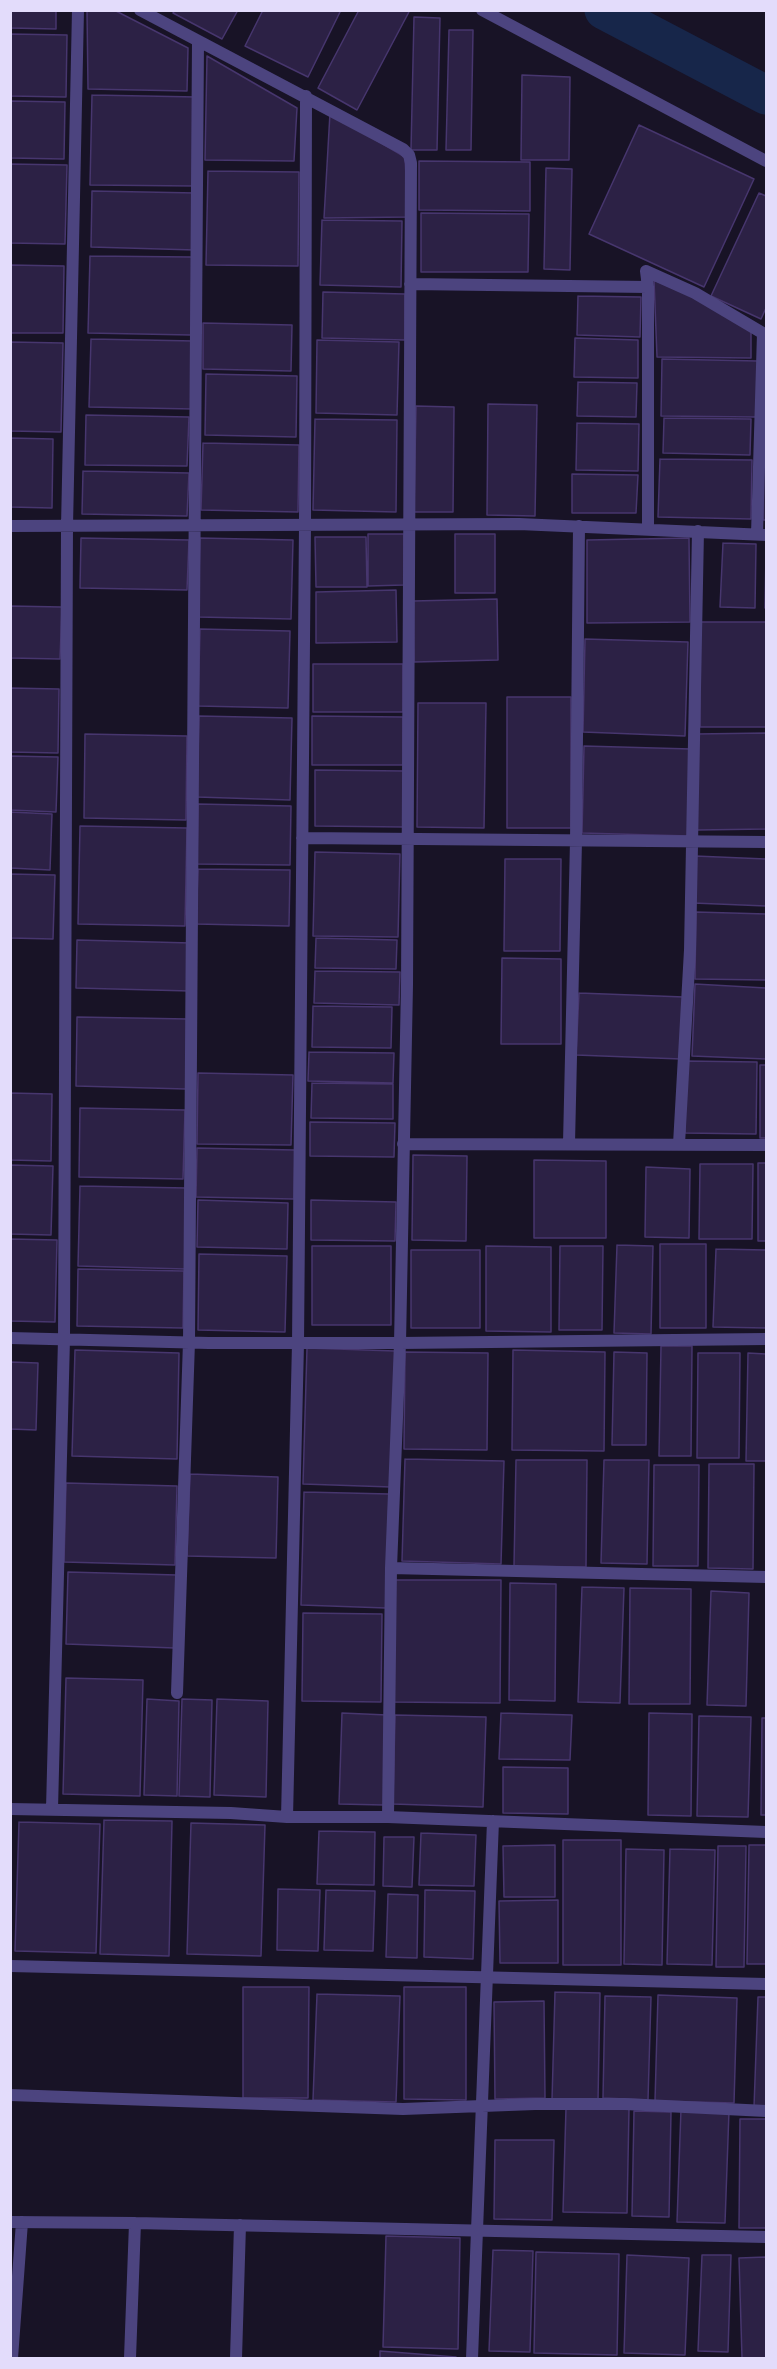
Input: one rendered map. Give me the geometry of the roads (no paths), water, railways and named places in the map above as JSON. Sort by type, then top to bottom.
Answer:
[{"type":"street","points":[[52,1809],[64,1339],[67,526],[78,10]]},
{"type":"street","points":[[140,10],[403,149],[409,155],[411,163],[409,839],[400,1343],[391,1568],[388,1817]]},
{"type":"street","points":[[482,10],[766,160]]},
{"type":"street","points":[[177,1693],[189,1342],[198,41]]},
{"type":"street","points":[[287,1816],[298,1342],[306,96]]},
{"type":"street","points":[[10,526],[409,524],[579,526],[762,534],[765,334],[694,293],[646,271],[648,287],[648,529]]},
{"type":"street","points":[[410,284],[648,287]]},
{"type":"street","points":[[569,1143],[576,841],[579,526]]},
{"type":"street","points":[[679,1144],[690,950],[698,531]]},
{"type":"street","points":[[302,838],[766,842]]},
{"type":"street","points":[[403,1144],[766,1145]]},
{"type":"street","points":[[10,1338],[400,1343],[766,1339]]},
{"type":"street","points":[[391,1568],[766,1577]]},
{"type":"street","points":[[10,1809],[388,1817],[766,1832]]},
{"type":"street","points":[[472,2358],[493,1821]]},
{"type":"street","points":[[10,1966],[766,1984]]},
{"type":"street","points":[[10,2095],[403,2109],[625,2104],[766,2111]]},
{"type":"street","points":[[12,2358],[16,2222],[766,2237]]},
{"type":"street","points":[[130,2358],[135,2223]]},
{"type":"street","points":[[236,2358],[240,2225]]},
{"type":"waterway","points":[[604,10],[766,95]]}]
